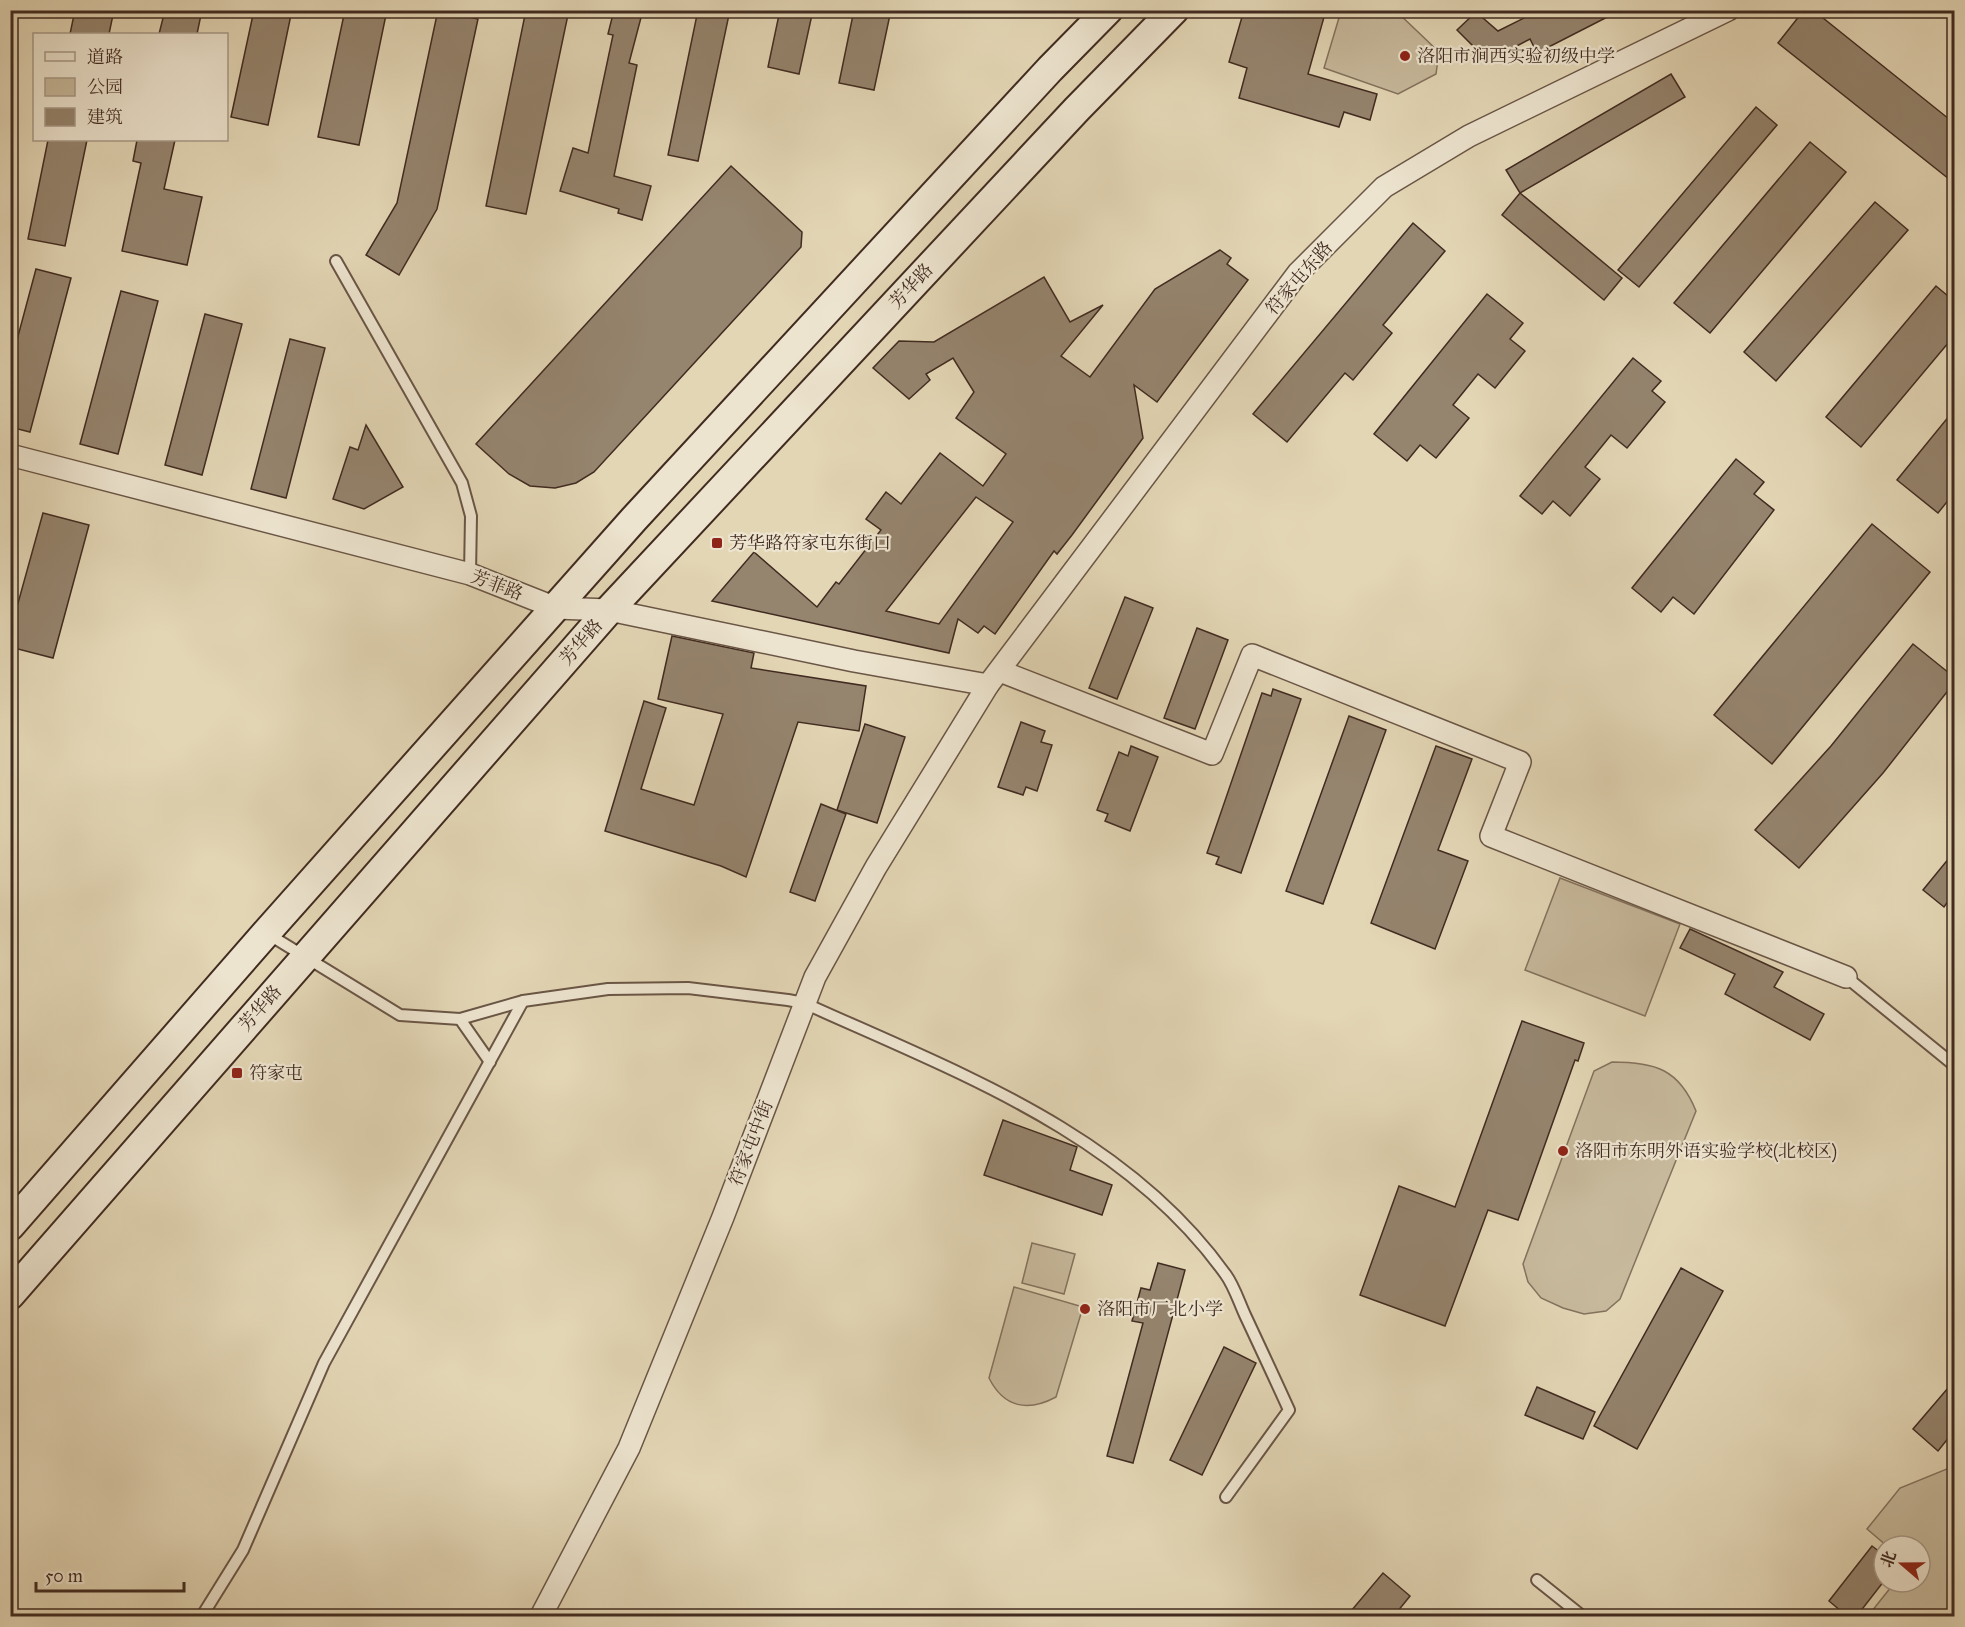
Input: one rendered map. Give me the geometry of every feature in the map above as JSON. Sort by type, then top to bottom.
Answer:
[{"type":"main road","points":[[10,1226],[266,933],[556,608],[1034,86],[1108,10]]},
{"type":"main road","name":"芳华路","points":[[10,1296],[609,610],[1077,109],[1174,10]]},
{"type":"street","name":"符家屯东路","points":[[994,678],[1298,273],[1384,187],[1469,136],[1728,10]]},
{"type":"street","name":"芳菲路","points":[[10,455],[470,574],[556,608],[609,610],[854,661],[994,678],[1212,754],[1252,655],[1520,762],[1491,836],[1846,977]]},
{"type":"street","name":"符家屯中街","points":[[541,1617],[629,1448],[723,1217],[815,977],[876,867],[994,678]]},
{"type":"lane","points":[[336,261],[462,483],[471,516],[470,574]]},
{"type":"lane","points":[[266,933],[400,1015],[460,1019],[523,1001],[608,989],[688,988],[804,1003],[1016,1100],[1081,1139],[1130,1175],[1187,1227],[1227,1276],[1289,1410],[1227,1497]]},
{"type":"lane","points":[[1846,977],[1954,1065]]},
{"type":"lane","points":[[202,1617],[243,1550],[324,1363],[523,1001]]},
{"type":"lane","points":[[460,1019],[490,1062]]},
{"type":"lane","points":[[1537,1580],[1582,1617]]},
{"type":"green space","points":[[1341,11],[1396,11],[1439,52],[1436,74],[1398,94],[1324,68]]},
{"type":"green space","points":[[1560,878],[1680,924],[1645,1016],[1525,970]]},
{"type":"green space","points":[[1612,1062],[1653,1066],[1664,1071],[1682,1086],[1696,1111],[1620,1299],[1606,1311],[1584,1314],[1541,1298],[1528,1282],[1523,1264],[1594,1071]]},
{"type":"green space","points":[[1032,1243],[1075,1254],[1064,1294],[1022,1283]]},
{"type":"green space","points":[[1014,1287],[1083,1307],[1056,1397],[1036,1405],[1009,1401],[995,1388],[989,1378]]},
{"type":"green space","points":[[1954,1466],[1954,1616],[1868,1616],[1885,1594],[1932,1594],[1932,1534],[1873,1534],[1867,1529],[1900,1488]]},
{"type":"building","points":[[75,10],[114,10],[109,33],[70,33]]},
{"type":"building","points":[[165,10],[202,10],[197,33],[159,33]]},
{"type":"building","points":[[254,10],[292,10],[268,125],[231,117]]},
{"type":"building","points":[[345,10],[387,10],[359,145],[318,137]]},
{"type":"building","points":[[438,10],[478,19],[437,209],[399,275],[366,255],[397,203]]},
{"type":"building","points":[[526,10],[569,10],[526,214],[486,206]]},
{"type":"building","points":[[614,10],[643,10],[629,63],[637,65],[614,176],[651,186],[642,220],[618,213],[619,209],[560,191],[573,148],[588,153],[613,35],[608,34]]},
{"type":"building","points":[[698,10],[730,10],[698,161],[668,155]]},
{"type":"building","points":[[780,10],[813,10],[799,74],[768,67]]},
{"type":"building","points":[[854,10],[891,10],[874,90],[839,83]]},
{"type":"building","points":[[1244,10],[1326,10],[1308,74],[1377,94],[1370,120],[1344,112],[1339,127],[1239,98],[1247,68],[1229,62]]},
{"type":"building","points":[[1540,10],[1621,10],[1537,53],[1530,39],[1488,61],[1457,30],[1476,12],[1498,31]]},
{"type":"building","points":[[1804,10],[1813,10],[1954,123],[1954,183],[1778,43]]},
{"type":"building","points":[[1671,74],[1685,97],[1520,193],[1506,170]]},
{"type":"building","points":[[1756,107],[1777,125],[1639,287],[1618,270]]},
{"type":"building","points":[[48,141],[87,141],[65,246],[28,239]]},
{"type":"building","points":[[137,141],[175,141],[164,189],[202,197],[187,265],[122,251],[141,163],[133,161]]},
{"type":"building","points":[[1810,142],[1846,172],[1710,333],[1674,303]]},
{"type":"building","points":[[731,166],[802,232],[801,247],[594,472],[576,483],[555,488],[530,486],[509,474],[476,444]]},
{"type":"building","points":[[1520,193],[1622,278],[1604,300],[1502,215]]},
{"type":"building","points":[[1875,202],[1908,230],[1776,381],[1744,352]]},
{"type":"building","points":[[1413,223],[1445,251],[1383,325],[1392,333],[1353,380],[1345,373],[1287,442],[1253,414]]},
{"type":"building","points":[[1220,250],[1231,258],[1227,264],[1248,280],[1157,402],[1134,385],[1143,438],[1057,554],[1054,551],[995,634],[984,626],[978,633],[958,619],[949,653],[712,601],[754,552],[817,607],[836,582],[839,584],[881,530],[866,519],[886,492],[901,504],[940,453],[983,486],[1006,454],[956,418],[974,392],[953,358],[926,374],[930,380],[909,399],[873,368],[899,341],[934,342],[1044,277],[1070,322],[1103,305],[1061,356],[1090,377],[1155,289]],"holes":[[[976,497],[1013,522],[939,624],[886,611]]]},
{"type":"building","points":[[36,269],[71,278],[30,432],[10,427],[10,366]]},
{"type":"building","points":[[1936,286],[1954,301],[1954,336],[1861,447],[1826,417]]},
{"type":"building","points":[[121,291],[158,301],[118,454],[80,444]]},
{"type":"building","points":[[1487,294],[1523,323],[1510,339],[1525,351],[1495,388],[1478,374],[1453,405],[1469,418],[1436,458],[1420,445],[1407,461],[1374,434]]},
{"type":"building","points":[[205,314],[242,324],[202,475],[165,465]]},
{"type":"building","points":[[290,339],[325,348],[286,498],[251,489]]},
{"type":"building","points":[[1633,358],[1661,381],[1652,391],[1665,402],[1627,448],[1611,435],[1585,467],[1600,479],[1570,516],[1553,501],[1542,514],[1520,496]]},
{"type":"building","points":[[1954,410],[1954,493],[1938,513],[1897,480]]},
{"type":"building","points":[[366,425],[403,487],[364,509],[333,499],[350,447],[358,450]]},
{"type":"building","points":[[1736,459],[1764,482],[1754,494],[1774,510],[1694,614],[1673,597],[1661,612],[1632,588]]},
{"type":"building","points":[[43,513],[89,525],[53,658],[10,647],[10,632]]},
{"type":"building","points":[[1872,524],[1930,572],[1772,764],[1714,715]]},
{"type":"building","points":[[1125,597],[1153,608],[1117,699],[1089,688]]},
{"type":"building","points":[[1197,628],[1228,640],[1195,729],[1164,718]]},
{"type":"building","points":[[672,636],[754,653],[751,668],[866,686],[859,731],[798,722],[746,877],[721,866],[605,831],[644,701],[666,708],[641,789],[694,805],[723,714],[658,699]]},
{"type":"building","points":[[1913,644],[1954,677],[1954,683],[1883,773],[1799,868],[1755,830],[1831,746]]},
{"type":"building","points":[[1273,689],[1301,699],[1241,873],[1216,864],[1219,857],[1207,853],[1262,693],[1271,696]]},
{"type":"building","points":[[1349,716],[1386,730],[1323,904],[1286,891]]},
{"type":"building","points":[[1021,722],[1045,731],[1041,742],[1052,745],[1037,791],[1026,787],[1023,795],[998,787]]},
{"type":"building","points":[[865,724],[905,737],[877,823],[837,810]]},
{"type":"building","points":[[1131,746],[1158,757],[1130,831],[1105,821],[1108,814],[1097,810],[1119,752],[1128,756]]},
{"type":"building","points":[[1436,746],[1472,759],[1438,850],[1468,861],[1435,949],[1371,923]]},
{"type":"building","points":[[821,804],[846,814],[815,901],[790,892]]},
{"type":"building","points":[[1954,852],[1954,893],[1944,907],[1923,890]]},
{"type":"building","points":[[1690,929],[1783,972],[1774,987],[1824,1014],[1810,1040],[1725,994],[1735,974],[1680,948]]},
{"type":"building","points":[[1522,1021],[1584,1043],[1578,1061],[1575,1060],[1518,1220],[1488,1210],[1445,1326],[1360,1295],[1399,1186],[1455,1207]]},
{"type":"building","points":[[1003,1120],[1077,1147],[1070,1170],[1112,1185],[1102,1215],[984,1175]]},
{"type":"building","points":[[1158,1263],[1185,1270],[1133,1463],[1107,1456],[1143,1323],[1132,1321],[1141,1288],[1150,1290]]},
{"type":"building","points":[[1681,1268],[1723,1291],[1637,1449],[1594,1426]]},
{"type":"building","points":[[1224,1347],[1256,1363],[1202,1475],[1170,1460]]},
{"type":"building","points":[[1954,1381],[1954,1431],[1938,1451],[1913,1429]]},
{"type":"building","points":[[1537,1387],[1595,1412],[1583,1439],[1525,1415]]},
{"type":"building","points":[[1872,1546],[1872,1594],[1874,1594],[1856,1617],[1848,1617],[1829,1601]]},
{"type":"building","points":[[1383,1573],[1410,1596],[1393,1617],[1346,1617]]},
{"type":"place","name":"洛阳市涧西实验初级中学","points":[[1405,56]]},
{"type":"place","name":"芳华路符家屯东街口","points":[[717,543]]},
{"type":"place","name":"符家屯","points":[[237,1073]]},
{"type":"place","name":"洛阳市东明外语实验学校(北校区)","points":[[1563,1151]]},
{"type":"place","name":"洛阳市厂北小学","points":[[1085,1309]]}]
